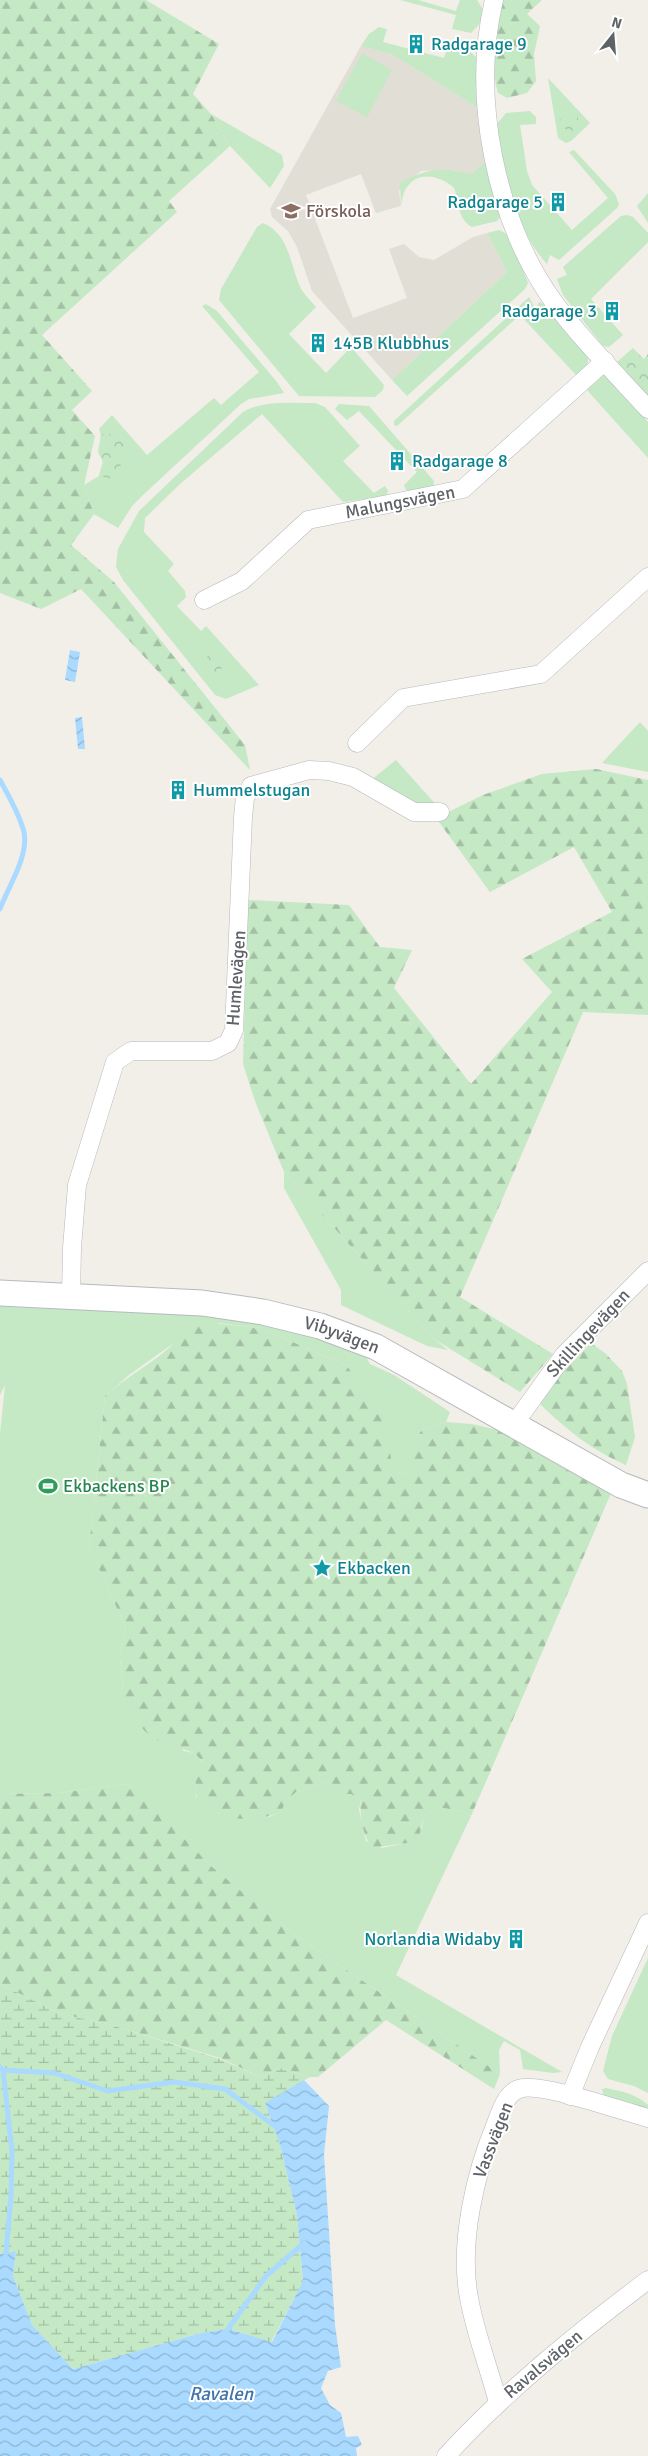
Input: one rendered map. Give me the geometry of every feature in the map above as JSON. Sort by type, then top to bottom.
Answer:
[{"type":"street","points":[[494,0],[487,45],[486,77],[491,151],[513,225],[530,264],[553,301],[648,409]]},
{"type":"street","name":"Malungsvägen","points":[[204,600],[242,580],[308,520],[463,489],[605,361]]},
{"type":"street","points":[[357,743],[403,698],[541,674],[648,577]]},
{"type":"street","name":"Humlevägen","points":[[71,1297],[72,1248],[77,1185],[115,1062],[131,1051],[212,1051],[228,1043],[234,1030],[243,816],[245,798],[251,786],[309,770],[329,771],[354,777],[414,812],[440,812]]},
{"type":"street","name":"Skillingevägen","points":[[514,1423],[564,1355],[648,1271]]},
{"type":"street","name":"Vibyvägen","points":[[0,1293],[202,1303],[264,1312],[320,1326],[376,1347],[621,1484],[648,1495]]},
{"type":"street","points":[[570,2096],[590,2047],[648,1923]]},
{"type":"street","name":"Vassvägen","points":[[498,2402],[468,2293],[465,2255],[477,2175],[496,2123],[511,2094],[522,2088],[570,2096],[648,2118]]},
{"type":"street","name":"Ravalsvägen","points":[[451,2453],[498,2402],[549,2356],[648,2280]]},
{"type":"shaded area","name":"Förskola","points":[[361,46],[393,55],[478,108],[485,162],[472,175],[453,170],[421,171],[399,191],[401,206],[376,213],[361,174],[306,195],[353,318],[407,298],[389,249],[404,244],[419,257],[434,260],[473,237],[487,233],[507,272],[392,380],[312,291],[297,247],[288,231],[272,217],[270,209]]},
{"type":"green space","points":[[0,0],[146,0],[219,44],[193,94],[211,114],[230,146],[169,201],[177,212],[42,335],[92,391],[72,410],[95,436],[84,485],[94,514],[71,545],[114,582],[245,745],[250,770],[81,589],[41,609],[0,593]]},
{"type":"green space","points":[[400,0],[418,0],[456,11],[460,0],[477,0],[484,11],[483,20],[471,33],[452,29],[456,15]]},
{"type":"green space","points":[[503,0],[542,0],[527,14],[540,26],[534,54],[536,81],[527,93],[507,98],[498,93],[494,70],[495,46]]},
{"type":"green space","points":[[379,27],[387,29],[383,42],[444,58],[448,45],[469,51],[477,58],[478,108],[393,55],[361,46],[369,34]]},
{"type":"green space","points":[[362,53],[392,70],[367,117],[336,101]]},
{"type":"green space","points":[[548,78],[590,123],[571,141],[566,143],[558,138]]},
{"type":"green space","points":[[571,110],[578,118],[579,125],[572,131],[565,129],[559,120]]},
{"type":"green space","points":[[530,111],[536,117],[536,124],[520,125],[527,171],[532,185],[572,230],[608,198],[569,152],[574,150],[615,194],[619,204],[617,208],[559,260],[550,255],[547,264],[526,234],[518,216],[507,179],[497,124],[506,113]]},
{"type":"green space","points":[[211,114],[282,155],[284,166],[270,188],[230,146]]},
{"type":"green space","points":[[485,162],[502,214],[497,221],[472,227],[467,224],[461,215],[454,188],[437,178],[417,178],[407,187],[401,206],[400,183],[419,174],[435,170],[452,170],[472,174]]},
{"type":"green space","points":[[648,193],[648,223],[637,206]]},
{"type":"green space","points":[[621,216],[633,217],[648,233],[648,242],[591,299],[623,335],[609,347],[603,346],[563,295],[557,279],[567,275],[563,267]]},
{"type":"green space","points":[[263,223],[279,235],[288,252],[301,289],[316,307],[289,334],[326,373],[351,347],[384,385],[383,390],[375,397],[299,396],[219,300],[221,289],[257,227]]},
{"type":"green space","points":[[499,230],[510,236],[528,283],[525,289],[407,396],[392,380],[507,272],[487,233]]},
{"type":"green space","points":[[529,297],[536,310],[539,302],[548,306],[583,348],[587,355],[588,363],[581,373],[577,376],[520,315],[397,426],[394,425],[394,421]]},
{"type":"green space","points":[[206,304],[217,311],[277,382],[284,393],[249,399],[241,404],[132,506],[118,528],[94,514],[84,485],[99,476],[103,462],[99,429],[112,415],[147,455],[214,398],[221,405],[259,372],[202,306]]},
{"type":"green space","points":[[633,348],[644,359],[648,354],[648,396],[617,362]]},
{"type":"green space","points":[[605,374],[648,422],[648,458],[587,390]]},
{"type":"green space","points":[[315,403],[325,407],[360,446],[343,461],[374,493],[385,486],[388,491],[386,496],[343,502],[262,414],[180,484],[145,518],[144,532],[174,564],[168,571],[185,591],[186,597],[177,606],[201,631],[206,626],[259,685],[226,699],[215,695],[123,580],[116,567],[118,549],[139,511],[243,412],[269,404]]},
{"type":"green space","points":[[339,404],[369,406],[434,481],[433,487],[412,492],[406,490],[404,485],[417,472],[359,411],[347,420],[335,409]]},
{"type":"green space","points":[[101,434],[111,434],[126,443],[117,480],[99,476],[103,462],[98,452]]},
{"type":"green space","points":[[211,653],[224,666],[213,677],[200,664]]},
{"type":"green space","points":[[640,722],[648,731],[648,772],[602,763]]},
{"type":"green space","points":[[396,760],[439,808],[420,807],[370,781]]},
{"type":"green space","points":[[596,769],[648,780],[648,1015],[583,1012],[460,1297],[553,1354],[520,1392],[434,1339],[284,1172],[255,1101],[243,1064],[248,900],[349,905],[380,947],[412,950],[394,988],[471,1084],[552,992],[522,959],[612,912],[574,847],[490,892],[436,818],[483,795],[542,774]]},
{"type":"green space","points":[[284,1172],[434,1339],[448,1350],[427,1346],[341,1305],[341,1290],[284,1188]]},
{"type":"green space","points":[[0,1306],[146,1309],[204,1313],[267,1324],[365,1355],[370,1364],[394,1375],[450,1412],[446,1422],[423,1429],[414,1440],[416,1469],[405,1474],[393,1471],[390,1458],[364,1392],[347,1366],[279,1336],[250,1327],[219,1323],[171,1345],[129,1375],[105,1396],[89,1547],[126,1628],[120,1656],[123,1690],[184,1751],[194,1753],[203,1763],[195,1784],[196,1797],[239,1819],[269,1817],[281,1812],[286,1801],[296,1792],[328,1782],[339,1794],[351,1794],[361,1800],[359,1810],[366,1841],[382,1848],[407,1843],[422,1828],[423,1819],[437,1807],[461,1811],[471,1816],[396,1975],[562,2072],[553,2073],[523,2069],[520,2050],[504,2041],[499,2050],[500,2074],[292,1933],[212,1867],[182,1836],[146,1793],[129,1784],[58,1793],[0,1794],[0,1434],[5,1385],[0,1395]]},
{"type":"green space","points":[[204,1322],[250,1327],[279,1336],[347,1366],[385,1421],[393,1471],[405,1474],[415,1469],[414,1440],[423,1429],[446,1422],[472,1424],[510,1433],[612,1491],[471,1816],[461,1811],[437,1807],[423,1819],[419,1837],[407,1843],[372,1848],[366,1838],[362,1825],[361,1800],[351,1794],[339,1794],[328,1782],[296,1792],[286,1801],[281,1812],[266,1817],[232,1818],[217,1814],[204,1807],[197,1796],[196,1781],[203,1762],[194,1753],[152,1738],[140,1726],[130,1711],[123,1690],[120,1656],[126,1628],[89,1547],[105,1396],[124,1380],[158,1357],[185,1334]]},
{"type":"green space","points":[[591,1343],[606,1354],[622,1371],[627,1384],[635,1437],[626,1465],[602,1453],[581,1439],[541,1405],[541,1395]]},
{"type":"green space","points":[[129,1784],[147,1793],[182,1836],[212,1867],[292,1933],[500,2074],[494,2089],[386,2020],[318,2077],[310,2077],[282,2068],[260,2077],[220,2058],[108,2024],[61,2014],[0,1984],[0,1794],[58,1793]]},
{"type":"green space","points":[[648,1958],[648,2093],[634,2086],[608,2079],[603,2071],[612,2036]]},
{"type":"green space","points":[[0,1984],[61,2014],[108,2024],[220,2059],[260,2077],[282,2068],[310,2077],[265,2103],[280,2145],[297,2215],[303,2282],[271,2342],[228,2329],[201,2333],[73,2369],[32,2325],[13,2276],[16,2251],[0,2254]]},
{"type":"green space","points":[[606,2088],[638,2098],[648,2105],[648,2112],[604,2097],[602,2089]]},
{"type":"water","points":[[70,650],[80,652],[75,682],[65,680]]},
{"type":"water","points":[[82,717],[85,749],[78,749],[75,718]]},
{"type":"water","name":"Ravalen","points":[[304,2080],[329,2106],[324,2154],[335,2325],[341,2367],[328,2371],[321,2388],[330,2405],[341,2413],[346,2437],[358,2436],[362,2445],[356,2448],[357,2456],[0,2456],[0,2254],[16,2251],[13,2276],[32,2325],[73,2369],[201,2333],[228,2329],[272,2342],[303,2281],[297,2215],[280,2145],[265,2103]]},
{"type":"waterway","points":[[0,780],[19,818],[25,841],[21,861],[0,909]]},
{"type":"waterway","name":"Ravalen","points":[[0,2067],[3,2070],[54,2073],[108,2091],[174,2082],[225,2089],[276,2127]]},
{"type":"waterway","name":"Ravalen","points":[[3,2070],[12,2151],[11,2196],[6,2253]]},
{"type":"waterway","name":"Ravalen","points":[[228,2329],[266,2276],[304,2243]]},
{"type":"place","name":"Radgarage 9","points":[[416,44]]},
{"type":"place","name":"Radgarage 5","points":[[558,202]]},
{"type":"place","name":"Förskola","points":[[291,211]]},
{"type":"place","name":"Radgarage 3","points":[[612,311]]},
{"type":"place","name":"145B Klubbhus","points":[[318,343]]},
{"type":"place","name":"Radgarage 8","points":[[397,461]]},
{"type":"place","name":"Hummelstugan","points":[[178,790]]},
{"type":"place","name":"Ekbackens BP","points":[[48,1486]]},
{"type":"place","name":"Ekbacken","points":[[322,1568]]},
{"type":"place","name":"Norlandia Widaby","points":[[516,1939]]}]
